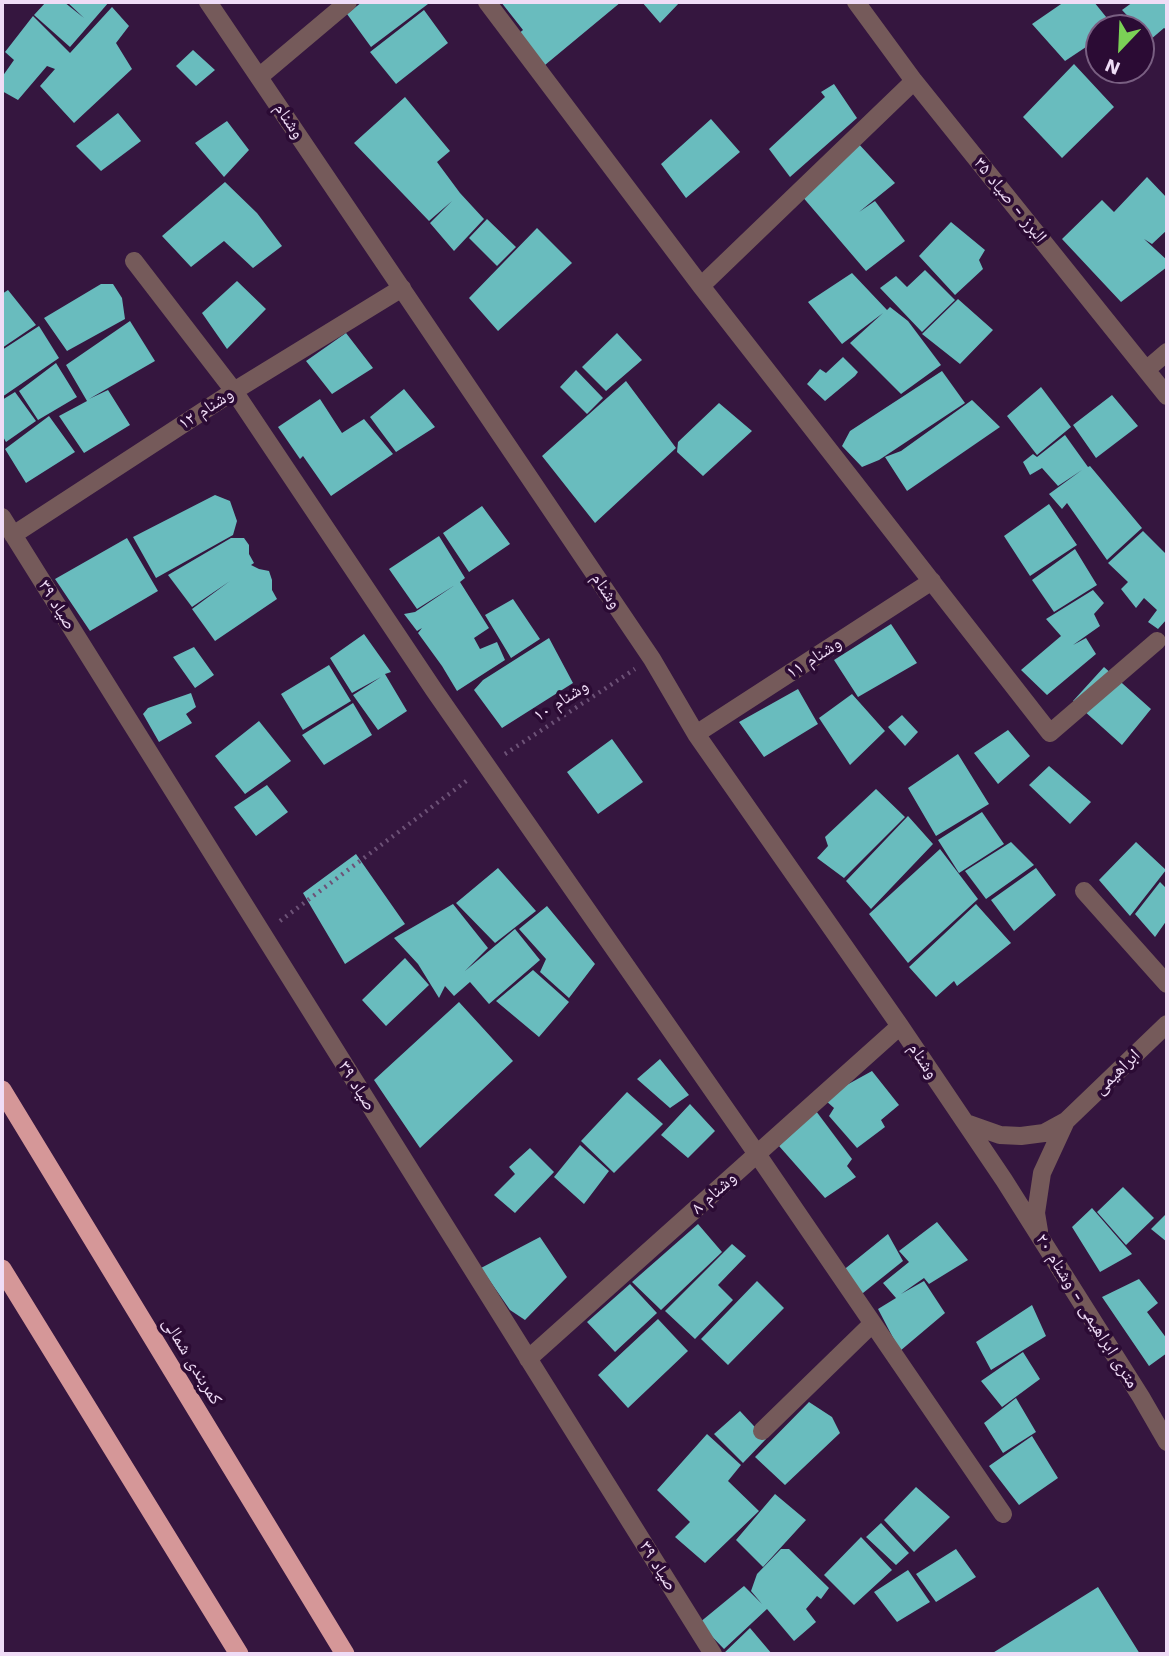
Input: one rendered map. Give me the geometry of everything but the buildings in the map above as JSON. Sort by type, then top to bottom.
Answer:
[{"type":"highway","name":"کمربندی شمالی","points":[[2,1090],[345,1654]]},
{"type":"highway","points":[[2,1269],[239,1654]]},
{"type":"street","name":"وشنام","points":[[208,2],[652,659],[696,734],[1004,1180]]},
{"type":"street","points":[[259,77],[348,2]]},
{"type":"street","points":[[487,2],[701,286],[1050,733],[1157,641]]},
{"type":"street","name":"البرز - صیاد ۳۵","points":[[856,2],[914,81],[1167,396]]},
{"type":"street","points":[[701,286],[914,81]]},
{"type":"street","points":[[134,261],[233,391],[486,766],[757,1154],[1003,1514]]},
{"type":"street","name":"وشنام ۱۲","points":[[13,535],[233,391],[402,288]]},
{"type":"street","points":[[1146,370],[1167,352]]},
{"type":"street","name":"صیاد ۳۹","points":[[2,517],[713,1654]]},
{"type":"street","name":"وشنام ۱۱","points":[[696,734],[932,581]]},
{"type":"street","points":[[1084,891],[1167,984]]},
{"type":"street","name":"ابراهیمی","points":[[1066,1121],[1167,1024]]},
{"type":"street","name":"وشنام ۸","points":[[528,1359],[900,1026]]},
{"type":"street","points":[[965,1123],[1000,1135],[1021,1136],[1044,1133],[1066,1121]]},
{"type":"street","points":[[1041,1238],[1036,1213],[1042,1173],[1066,1121]]},
{"type":"street","name":"۲۰ متری ابراهیمی - وشنام","points":[[1004,1180],[1167,1442]]},
{"type":"street","points":[[762,1431],[872,1324]]},
{"type":"path","name":"وشنام ۱۰","points":[[262,934],[486,766],[652,659]]}]
